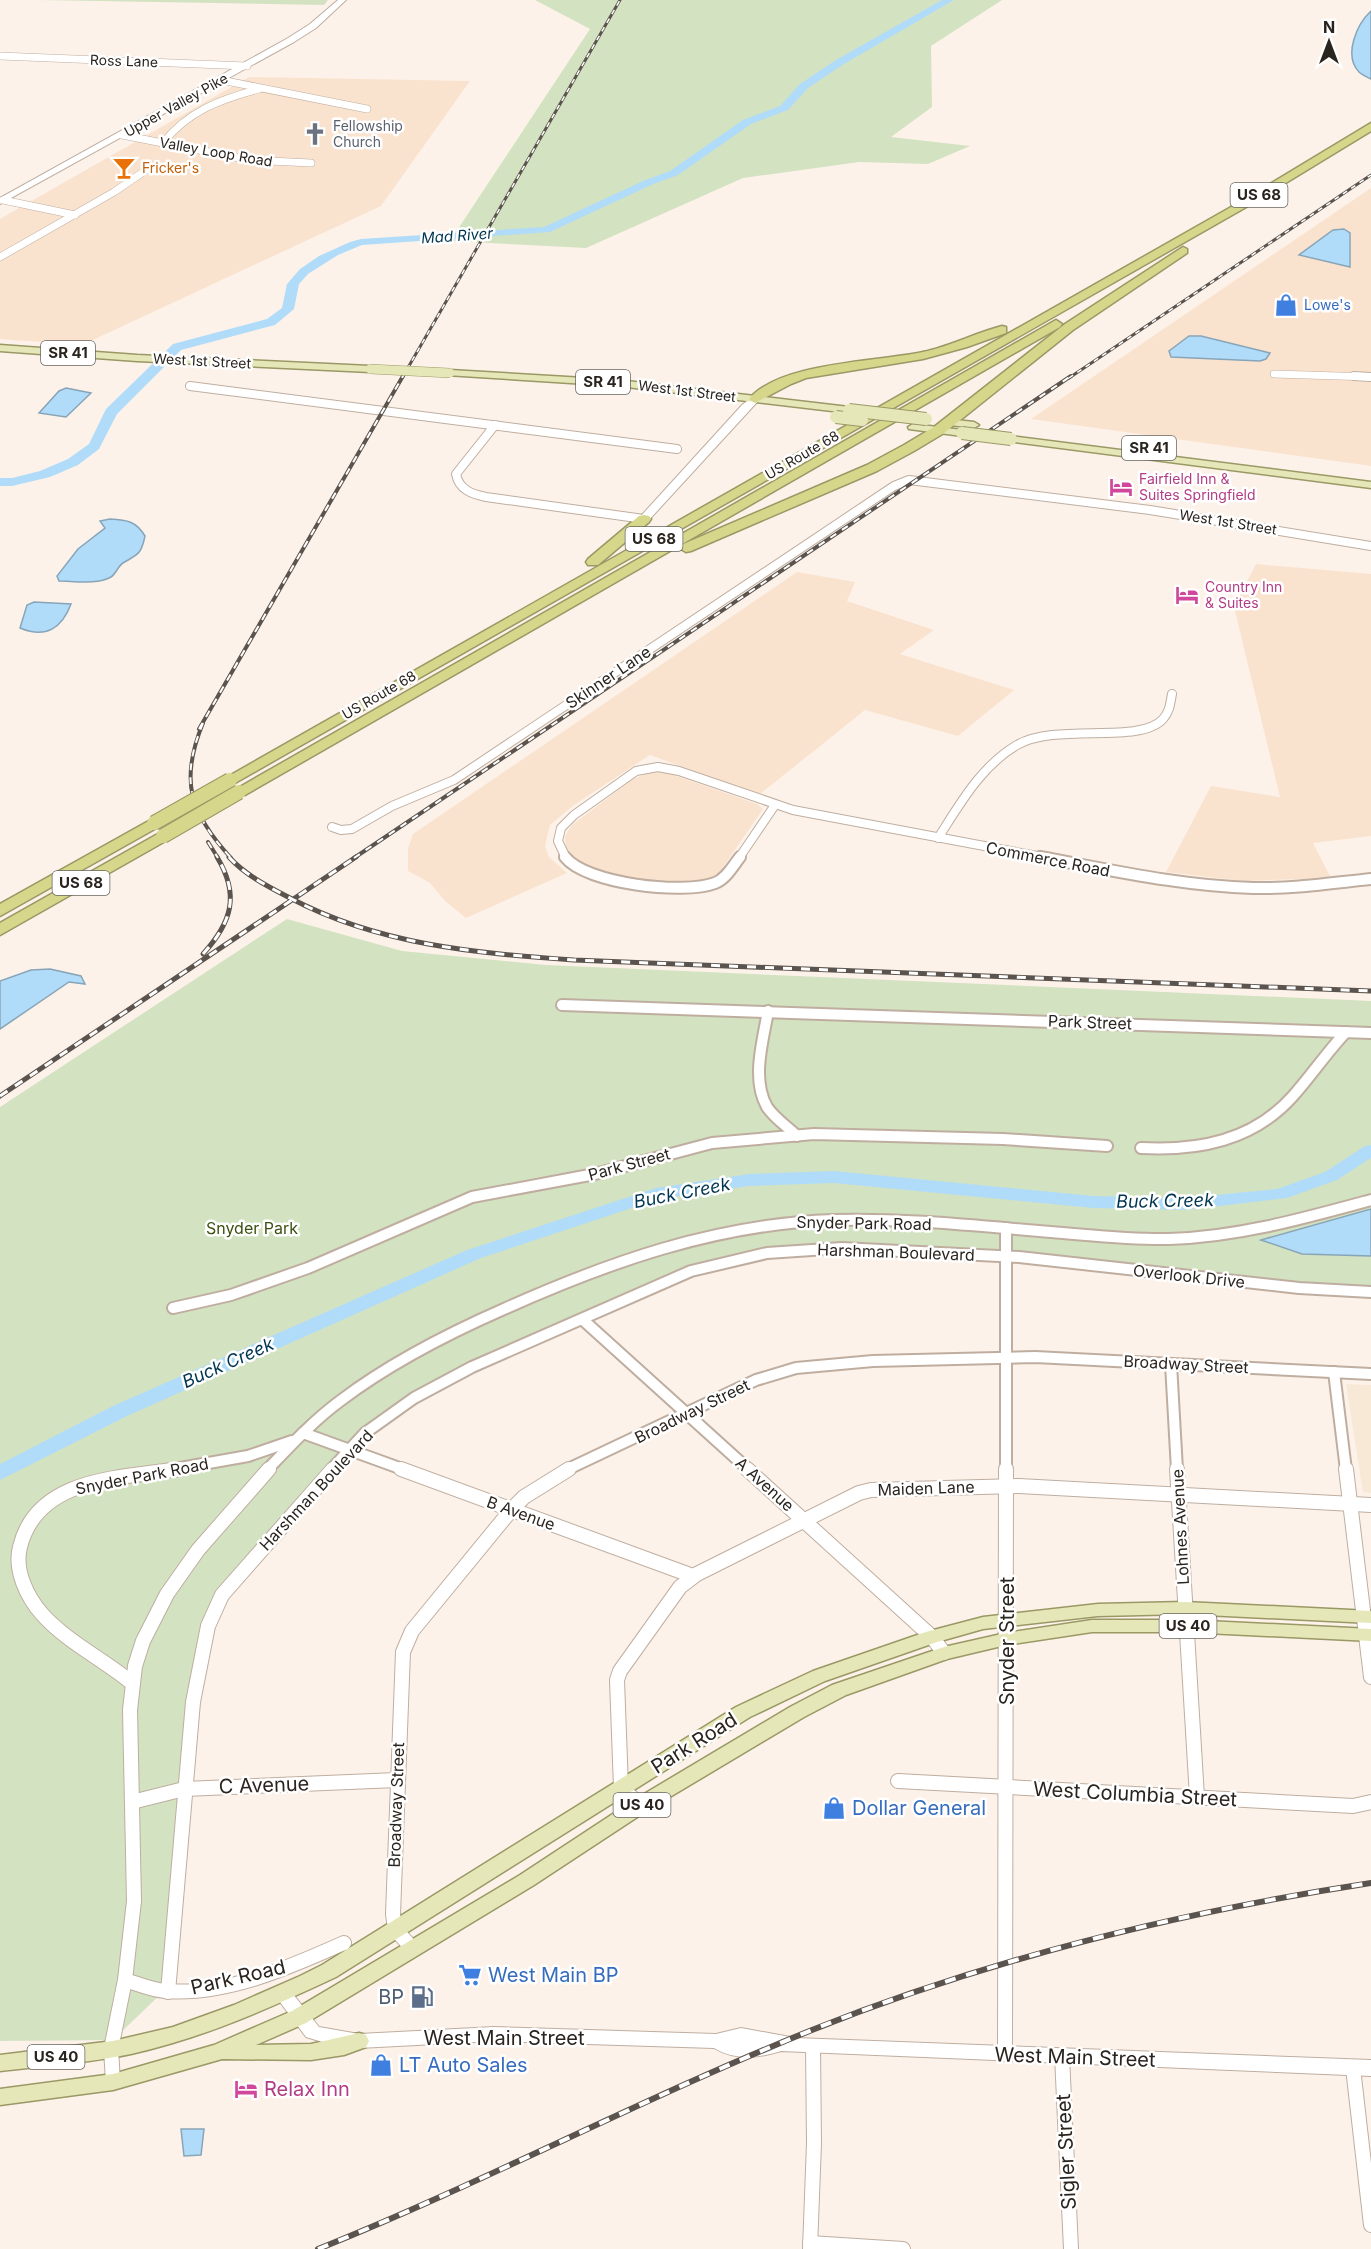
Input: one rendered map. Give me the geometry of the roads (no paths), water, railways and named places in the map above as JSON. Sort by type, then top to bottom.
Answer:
[{"type":"highway","name":"US Route 68","points":[[235,786],[451,654],[1244,204],[1371,126]]},
{"type":"highway","name":"US Route 68","points":[[235,786],[584,595],[1183,252],[1371,140]]},
{"type":"highway","points":[[584,595],[872,468],[944,426],[1062,332],[1183,252]]},
{"type":"highway","points":[[750,403],[770,387],[791,379],[897,361],[959,346],[1078,298]]},
{"type":"highway","points":[[451,654],[508,614],[589,565],[610,550],[644,519]]},
{"type":"highway","name":"US 68","points":[[0,930],[158,830],[235,786]]},
{"type":"highway","name":"US 68","points":[[0,910],[158,830]]},
{"type":"main road","name":"West 1st Street","points":[[0,348],[214,369],[370,373]]},
{"type":"main road","name":"West 1st Street","points":[[0,356],[224,362],[447,377],[603,392],[849,410],[926,419],[962,433],[1371,485]]},
{"type":"main road","name":"West 1st Street","points":[[750,403],[913,427],[974,425],[1371,476]]},
{"type":"main road","name":"US 40","points":[[1007,1620],[1098,1610],[1369,1635]]},
{"type":"main road","name":"US 40","points":[[1006,1639],[1092,1626],[1186,1617],[1368,1617]]},
{"type":"main road","name":"Park Road","points":[[283,1994],[329,1971],[742,1712],[819,1676],[932,1636],[983,1623],[1007,1620]]},
{"type":"main road","name":"Park Road","points":[[298,2017],[527,1880],[640,1805],[797,1712],[839,1690],[944,1653],[1006,1639]]},
{"type":"main road","name":"US 40","points":[[0,2063],[150,2042],[218,2021],[283,1994]]},
{"type":"main road","name":"US 40","points":[[0,2097],[113,2082],[219,2052],[298,2017]]},
{"type":"main road","points":[[219,2052],[280,2053],[342,2048],[359,2042]]},
{"type":"street","name":"Upper Valley Pike","points":[[1,201],[304,33],[342,0]]},
{"type":"street","name":"Ross Lane","points":[[0,56],[247,66]]},
{"type":"street","points":[[221,80],[367,109]]},
{"type":"street","points":[[163,143],[177,125],[199,110],[262,88]]},
{"type":"street","name":"Valley Loop Road","points":[[122,135],[266,162],[311,163]]},
{"type":"street","points":[[0,258],[75,215],[152,166]]},
{"type":"street","points":[[1,201],[75,215]]},
{"type":"street","points":[[1274,374],[1371,377]]},
{"type":"street","name":"West 1st Street","points":[[190,386],[677,449]]},
{"type":"street","points":[[495,425],[456,474],[458,483],[466,490],[486,497],[644,519],[750,403]]},
{"type":"street","name":"West 1st Street","points":[[875,499],[900,483],[923,480],[1156,511],[1371,546]]},
{"type":"street","name":"Skinner Lane","points":[[332,827],[341,830],[352,829],[398,803],[454,780],[875,499]]},
{"type":"street","points":[[938,838],[975,783],[1008,751],[1027,740],[1053,734],[1144,730],[1165,719],[1171,706],[1172,694]]},
{"type":"street","name":"Commerce Road","points":[[775,805],[731,868],[721,880],[713,885],[673,886],[603,878],[576,867],[565,857],[560,848],[558,835],[566,822],[642,769],[667,768],[775,805],[822,816],[1162,880],[1208,886],[1296,887],[1371,879]]},
{"type":"street","name":"Park Street","points":[[562,1005],[1346,1032]]},
{"type":"street","points":[[768,1011],[759,1073],[760,1087],[769,1109],[797,1136]]},
{"type":"street","points":[[1141,1148],[1168,1149],[1204,1146],[1253,1130],[1279,1111],[1331,1045],[1346,1032],[1371,1033]]},
{"type":"street","name":"Park Street","points":[[173,1308],[231,1295],[297,1272],[365,1245],[472,1197],[595,1174],[691,1147],[797,1136],[954,1137],[1107,1146]]},
{"type":"street","name":"Snyder Park Road","points":[[124,1980],[134,1901],[130,1710],[132,1683],[141,1646],[168,1594],[225,1520],[300,1436],[357,1389],[457,1331],[563,1284],[678,1242],[744,1227],[831,1220],[1006,1228],[1125,1238],[1184,1239],[1238,1232],[1371,1200]]},
{"type":"street","name":"Snyder Street","points":[[1005,2054],[1008,1257],[1006,1228]]},
{"type":"street","name":"Harshman Boulevard","points":[[168,1992],[184,1789],[198,1667],[215,1609],[222,1595],[262,1547],[349,1450],[380,1421],[437,1385],[691,1271],[767,1253],[842,1248],[1008,1257]]},
{"type":"street","name":"Overlook Drive","points":[[1008,1257],[1299,1288],[1371,1292]]},
{"type":"street","name":"A Avenue","points":[[582,1319],[932,1636],[944,1653]]},
{"type":"street","name":"Broadway Street","points":[[395,1929],[393,1914],[401,1667],[407,1640],[512,1509],[524,1497],[558,1474],[756,1380],[796,1368],[873,1361],[1007,1357],[1371,1374]]},
{"type":"street","name":"Lohnes Avenue","points":[[1171,1364],[1197,1797]]},
{"type":"street","points":[[1334,1372],[1349,1504],[1368,1617],[1371,1677]]},
{"type":"street","name":"Snyder Park Road","points":[[132,1683],[58,1629],[32,1600],[24,1586],[19,1557],[20,1542],[29,1520],[49,1501],[83,1485],[213,1463],[272,1449],[300,1436]]},
{"type":"street","name":"B Avenue","points":[[300,1436],[349,1450],[693,1576]]},
{"type":"street","name":"Maiden Lane","points":[[621,1788],[617,1680],[620,1671],[680,1587],[693,1576],[859,1493],[871,1490],[1007,1486],[1371,1505]]},
{"type":"street","name":"C Avenue","points":[[132,1802],[184,1789],[397,1780]]},
{"type":"street","name":"West Columbia Street","points":[[898,1781],[1353,1806],[1371,1802]]},
{"type":"street","points":[[621,1788],[640,1805]]},
{"type":"street","points":[[395,1929],[412,1948]]},
{"type":"street","name":"Park Road","points":[[124,1980],[168,1992],[222,1985],[263,1974],[344,1943]]},
{"type":"street","points":[[113,2082],[111,2049],[124,1980]]},
{"type":"street","name":"West Main Street","points":[[283,1994],[298,2017],[313,2032],[359,2042],[494,2034],[717,2042],[729,2050],[760,2051],[780,2044],[1362,2068]]},
{"type":"street","points":[[813,2046],[814,2143],[810,2246],[903,2249]]},
{"type":"street","name":"Sigler Street","points":[[1062,2056],[1071,2249]]},
{"type":"street","points":[[1362,2068],[1371,2225]]},
{"type":"water","points":[[1371,11],[1371,79],[1360,73],[1354,65],[1352,49],[1361,24]]},
{"type":"water","points":[[1344,229],[1350,233],[1350,267],[1299,255],[1333,230]]},
{"type":"water","points":[[1189,336],[1201,336],[1270,353],[1266,359],[1260,361],[1171,357],[1169,351]]},
{"type":"water","points":[[66,388],[91,393],[66,417],[39,413],[59,391]]},
{"type":"water","points":[[110,519],[130,522],[142,531],[145,536],[138,553],[121,564],[113,576],[106,579],[93,582],[59,581],[57,576],[78,549],[105,528],[100,521]]},
{"type":"water","points":[[34,602],[71,604],[58,625],[45,632],[38,632],[20,628],[27,605]]},
{"type":"water","points":[[50,969],[81,976],[85,984],[69,982],[0,1029],[0,981],[31,970]]},
{"type":"water","points":[[1371,1209],[1371,1256],[1302,1254],[1261,1240]]},
{"type":"water","points":[[181,2129],[204,2129],[201,2155],[184,2156]]},
{"type":"waterway","name":"Mad River","points":[[0,482],[12,482],[45,474],[73,462],[94,446],[111,412],[177,347],[271,322],[285,313],[293,284],[297,278],[304,271],[334,253],[361,242],[546,230],[647,183],[674,173],[747,122],[784,108],[804,86],[840,62],[949,0]]},
{"type":"waterway","name":"Buck Creek","points":[[0,1473],[120,1411],[474,1254],[656,1194],[749,1180],[834,1177],[1093,1202],[1185,1204],[1280,1194],[1331,1176],[1371,1150]]},
{"type":"railway","points":[[402,378],[620,0]]},
{"type":"railway","points":[[1069,378],[1371,175]]},
{"type":"railway","points":[[199,729],[403,376]]},
{"type":"railway","points":[[354,858],[1071,376]]},
{"type":"railway","points":[[203,723],[191,762],[193,795],[206,826],[231,858]]},
{"type":"railway","points":[[208,842],[218,858]]},
{"type":"railway","points":[[203,954],[221,931],[230,908],[229,884],[217,857]]},
{"type":"railway","points":[[229,857],[250,875],[293,899]]},
{"type":"railway","points":[[293,899],[356,857]]},
{"type":"railway","points":[[0,1096],[293,899]]},
{"type":"railway","points":[[293,899],[358,927],[428,944],[500,954],[574,960],[1371,991]]},
{"type":"railway","points":[[318,2249],[442,2196],[688,2083],[812,2030],[880,2004],[1018,1959],[1087,1940],[1228,1908],[1371,1883]]},
{"type":"place","name":"Fellowship Church","points":[[315,134]]},
{"type":"place","name":"Fricker's","points":[[124,168]]},
{"type":"place","name":"Lowe's","points":[[1286,305]]},
{"type":"place","name":"Fairfield Inn & Suites Springfield","points":[[1121,487]]},
{"type":"place","name":"Country Inn & Suites","points":[[1187,595]]},
{"type":"place","name":"Dollar General","points":[[834,1808]]},
{"type":"place","name":"West Main BP","points":[[470,1975]]},
{"type":"place","name":"BP","points":[[422,1997]]},
{"type":"place","name":"LT Auto Sales","points":[[381,2065]]},
{"type":"place","name":"Relax Inn","points":[[246,2089]]},
{"type":"park label","name":"Snyder Park","points":[[252,1228]]}]
